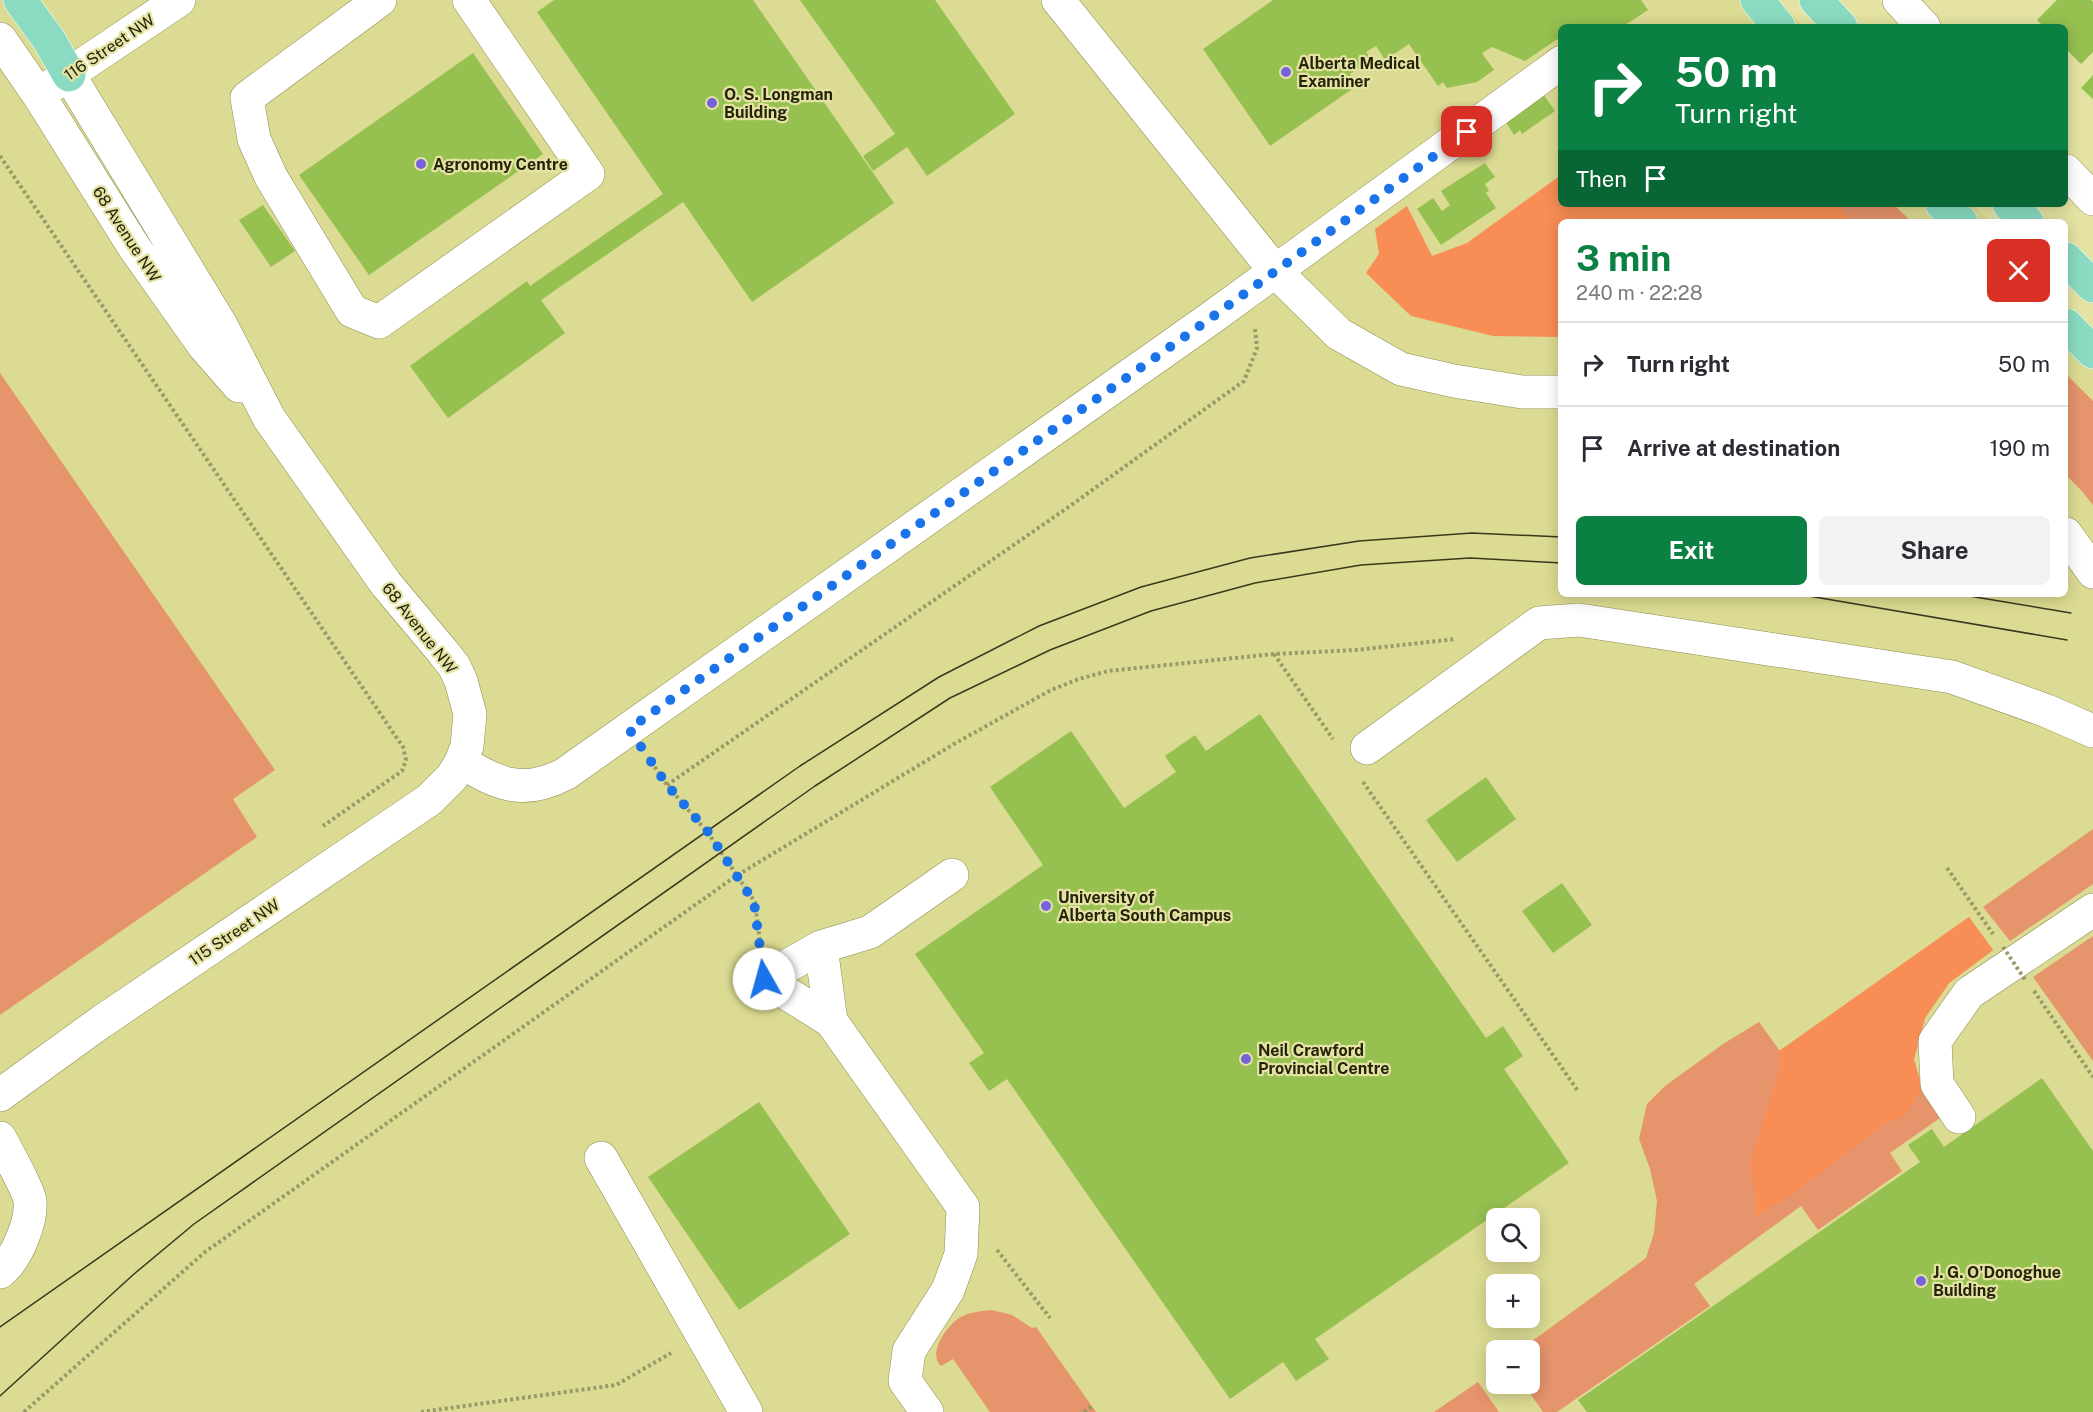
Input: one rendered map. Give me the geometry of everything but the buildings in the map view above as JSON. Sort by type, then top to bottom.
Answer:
[{"type":"main road","points":[[20,0],[49,40],[69,75]]},
{"type":"main road","points":[[1757,0],[1777,24]]},
{"type":"main road","points":[[1816,0],[1838,24]]},
{"type":"main road","points":[[1945,207],[1958,219]]},
{"type":"main road","points":[[2012,207],[2024,219]]},
{"type":"main road","points":[[2068,262],[2093,286]]},
{"type":"main road","points":[[2068,327],[2093,352]]},
{"type":"street","name":"116 Street NW","points":[[38,94],[179,0]]},
{"type":"street","points":[[380,0],[247,98],[254,139],[271,177],[352,311],[379,322],[588,174],[470,0]]},
{"type":"street","points":[[1058,0],[1276,272],[1339,334],[1401,369],[1454,381],[1522,392],[1558,392]]},
{"type":"street","points":[[1899,0],[1921,24]]},
{"type":"street","name":"68 Avenue NW","points":[[0,39],[38,94],[116,221],[198,337],[219,365],[269,418]]},
{"type":"street","points":[[461,762],[498,781],[527,787],[536,786],[565,774],[1276,272],[1558,65]]},
{"type":"street","name":"68 Avenue NW","points":[[69,75],[221,325],[269,418],[386,584],[454,666],[467,697],[470,714],[467,746],[461,762]]},
{"type":"street","points":[[2068,173],[2093,199]]},
{"type":"street","points":[[2068,537],[2093,572]]},
{"type":"street","points":[[1366,748],[1539,623],[1579,620],[1952,677],[2048,711],[2093,731]]},
{"type":"street","name":"115 Street NW","points":[[0,1095],[101,1022],[429,800],[452,777],[461,762]]},
{"type":"street","points":[[927,1412],[905,1381],[909,1351],[948,1290],[962,1254],[963,1207],[831,1021],[764,979],[821,947],[870,932],[952,875]]},
{"type":"street","points":[[1959,1117],[1937,1084],[1935,1041],[1969,993],[2093,910]]},
{"type":"street","points":[[821,947],[831,1021]]},
{"type":"street","points":[[0,1138],[30,1200],[20,1244],[8,1266],[0,1272]]},
{"type":"street","points":[[600,1158],[746,1412]]},
{"type":"path","points":[[0,156],[403,747],[406,760],[402,771],[314,832]]},
{"type":"path","points":[[667,785],[1070,506],[1244,381],[1257,348],[1254,323]]},
{"type":"path","points":[[24,1412],[205,1252],[736,876],[954,744],[1052,690],[1108,671],[1274,654],[1356,650],[1463,638]]},
{"type":"path","points":[[1274,654],[1335,742]]},
{"type":"path","points":[[629,729],[667,785],[708,832],[754,902],[764,979]]},
{"type":"path","points":[[1362,781],[1578,1091]]},
{"type":"path","points":[[1947,868],[2093,1077]]},
{"type":"path","points":[[963,1207],[1050,1317]]},
{"type":"path","points":[[421,1412],[616,1385],[680,1348],[698,1329]]},
{"type":"path","points":[[1084,1412],[1092,1406]]},
{"type":"shaded area","name":"University of Alberta South Campus","points":[[0,0],[1778,0],[1801,24],[1558,24],[1558,207],[1976,207],[1987,219],[1558,219],[1558,597],[2068,597],[2068,304],[2093,330],[2093,1412],[0,1412]]},
{"type":"shaded area","points":[[1558,177],[1558,207],[1840,207],[1848,219],[1558,219],[1558,337],[1493,336],[1411,316],[1366,273],[1379,254],[1375,229],[1407,206],[1432,256],[1467,243]]},
{"type":"shaded area","points":[[1840,207],[1896,207],[1909,219],[1848,219]]},
{"type":"shaded area","points":[[0,373],[275,770],[233,799],[257,837],[0,1015]]},
{"type":"shaded area","points":[[2068,376],[2093,401],[2093,505],[2068,477]]},
{"type":"shaded area","points":[[2093,829],[2093,884],[2010,941],[1983,907]]},
{"type":"shaded area","points":[[1969,917],[1993,950],[1949,983],[1925,1018],[1914,1059],[1922,1088],[1940,1118],[1890,1153],[1902,1171],[1818,1230],[1801,1206],[1694,1284],[1710,1306],[1557,1412],[1543,1412],[1531,1394],[1540,1394],[1540,1340],[1534,1340],[1646,1258],[1654,1233],[1657,1201],[1650,1169],[1639,1139],[1647,1104],[1665,1086],[1723,1044],[1759,1022],[1780,1051]]},
{"type":"shaded area","points":[[1969,917],[1993,950],[1949,983],[1925,1018],[1914,1059],[1922,1088],[1904,1117],[1886,1123],[1793,1194],[1755,1217],[1755,1194],[1750,1163],[1779,1071],[1779,1051]]},
{"type":"shaded area","points":[[2093,936],[2093,1061],[2033,977]]},
{"type":"shaded area","points":[[992,1310],[1012,1315],[1032,1328],[1036,1327],[1096,1412],[990,1412],[953,1359],[941,1366],[937,1361],[937,1347],[949,1327],[967,1314]]},
{"type":"shaded area","points":[[1478,1382],[1499,1412],[1434,1412]]},
{"type":"tram line","points":[[0,1327],[800,766],[939,677],[1039,626],[1141,587],[1250,558],[1359,541],[1472,533],[1558,537]]},
{"type":"tram line","points":[[0,1396],[134,1274],[194,1224],[815,786],[950,698],[1050,650],[1151,611],[1255,583],[1361,565],[1470,558],[1558,563]]},
{"type":"tram line","points":[[1815,597],[2067,640]]},
{"type":"tram line","points":[[1975,597],[2071,613]]},
{"type":"place","name":"Alberta Medical Examiner","points":[[1286,72]]},
{"type":"place","name":"O. S. Longman Building","points":[[712,103]]},
{"type":"place","name":"Agronomy Centre","points":[[421,164]]},
{"type":"place","name":"University of Alberta South Campus","points":[[1046,906]]},
{"type":"place","name":"Neil Crawford Provincial Centre","points":[[1246,1059]]},
{"type":"place","name":"J. G. O'Donoghue Building","points":[[1921,1281]]},
{"type":"route","points":[[764,979],[754,902],[708,832],[667,785],[629,729],[1211,318],[1467,132]]}]
